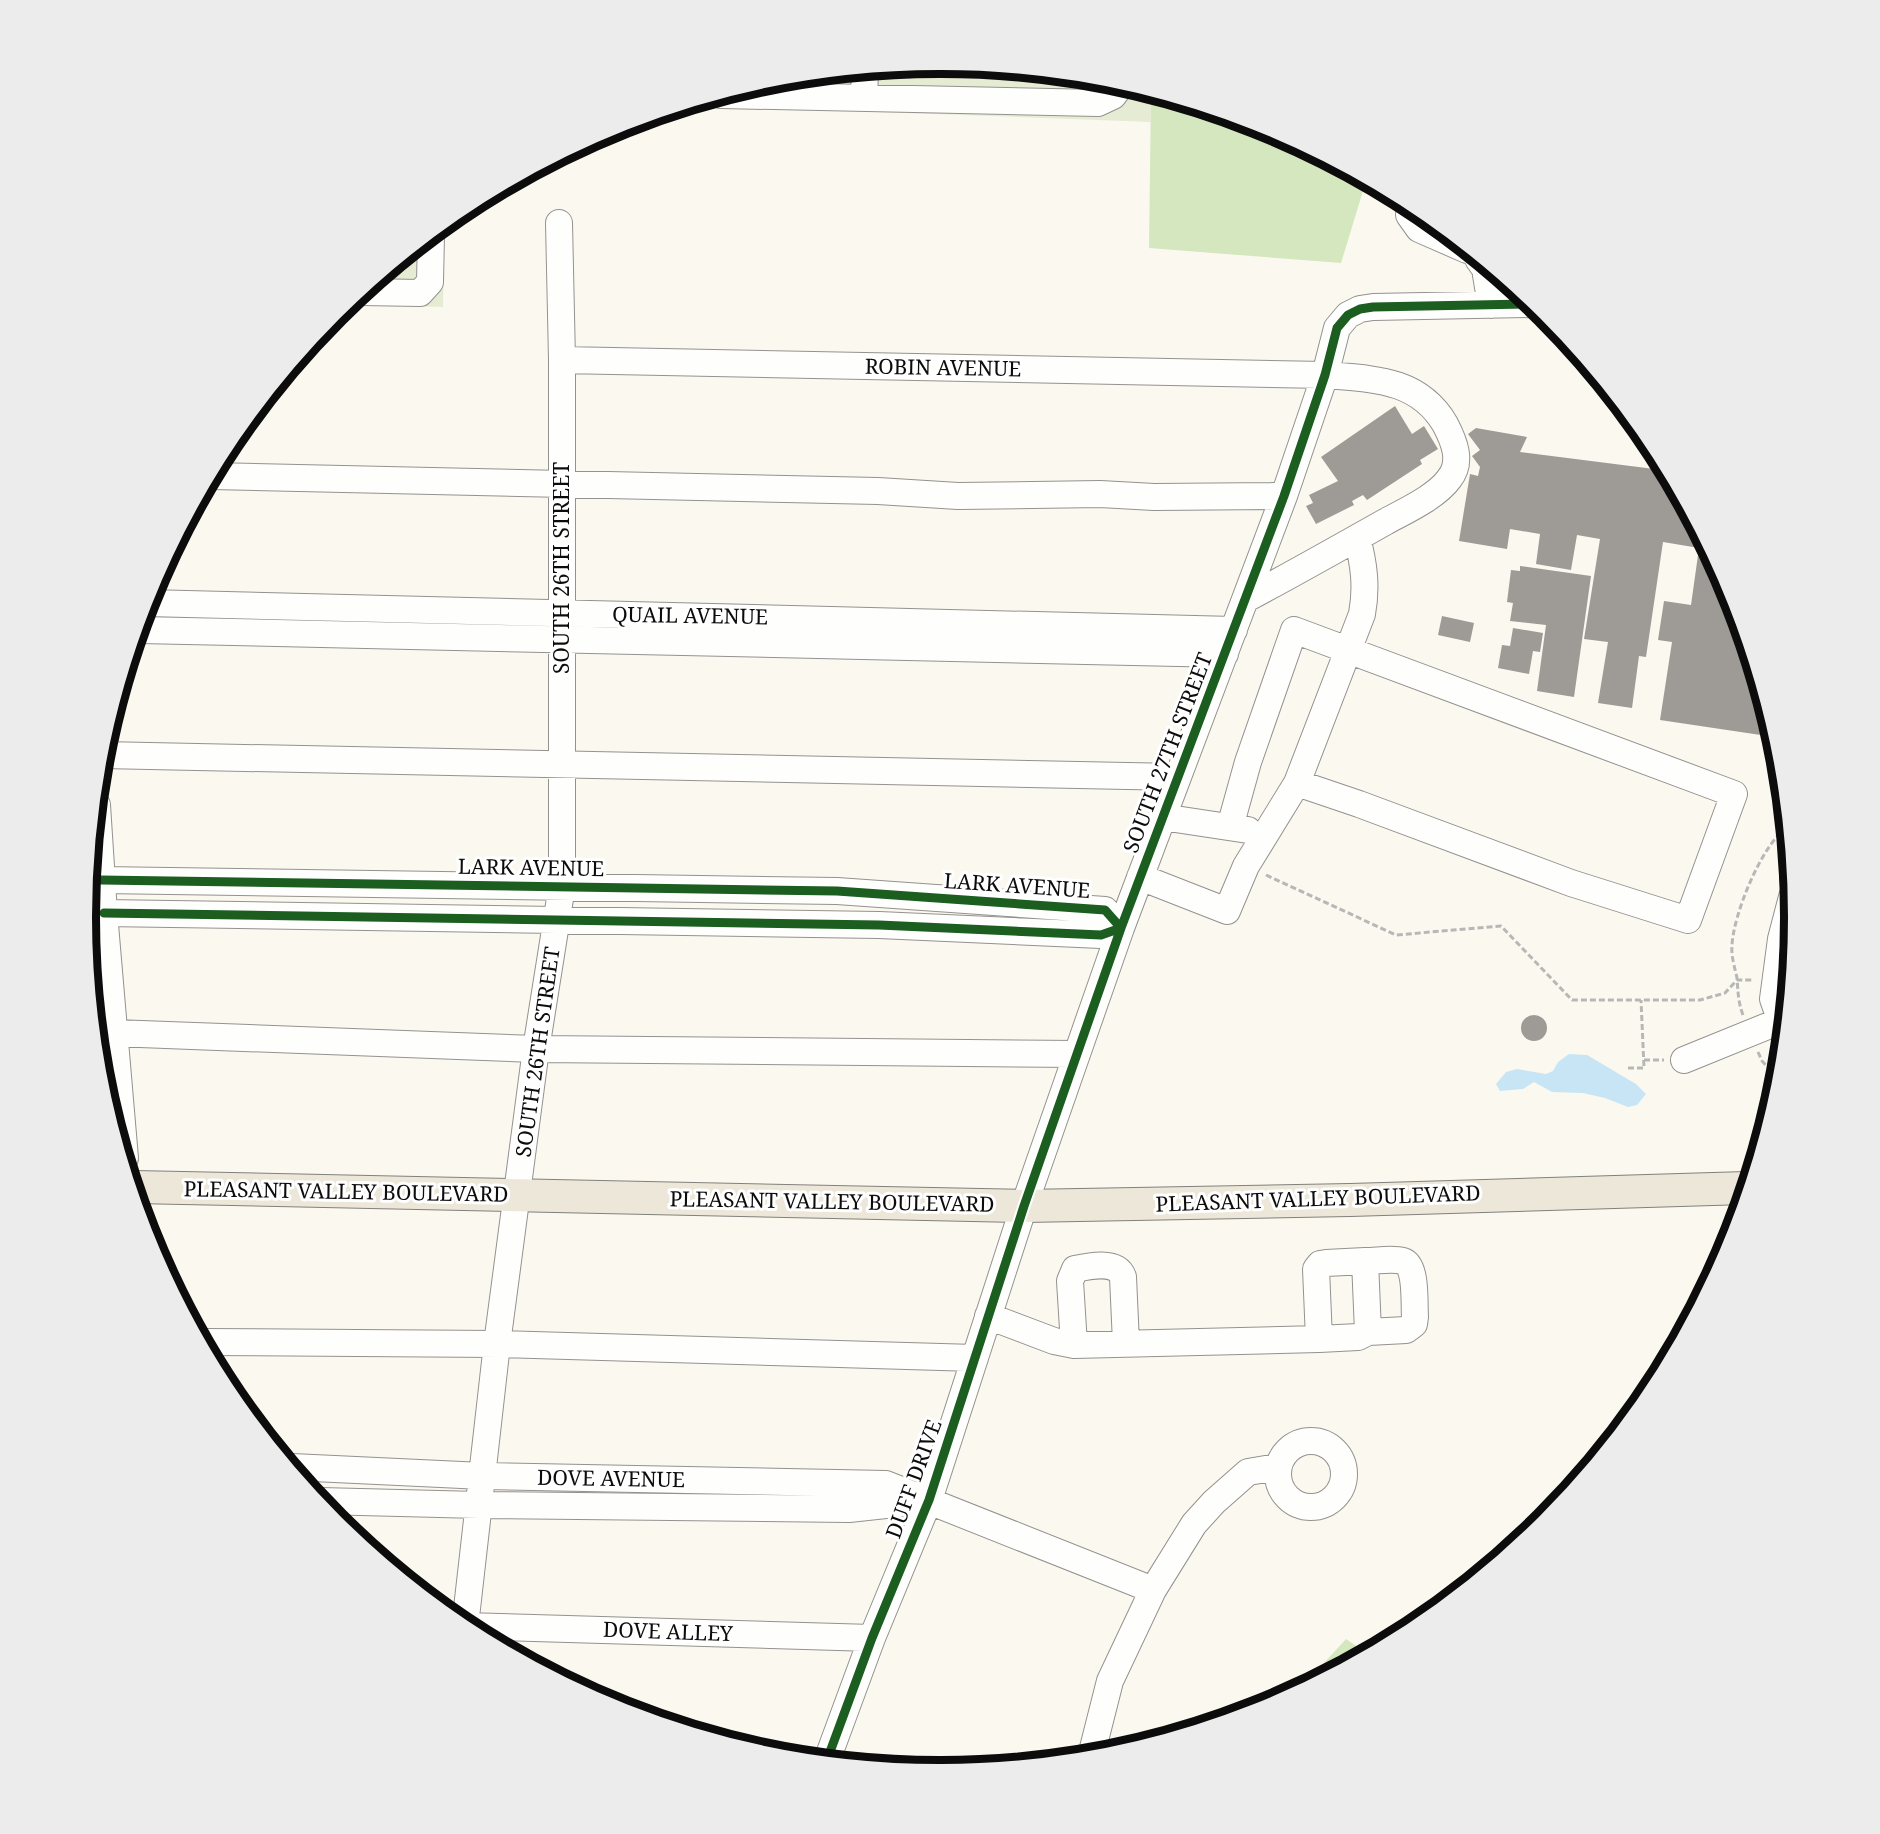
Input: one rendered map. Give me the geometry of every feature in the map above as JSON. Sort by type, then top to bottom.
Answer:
[{"type":"main road","name":"PLEASANT VALLEY BOULEVARD","points":[[141,1187],[1024,1206],[1350,1200],[1739,1188]]},
{"type":"street","points":[[864,98],[865,77]]},
{"type":"street","points":[[750,96],[1098,103],[1116,92]]},
{"type":"street","points":[[1410,217],[1419,229],[1439,238]]},
{"type":"street","name":"SOUTH 26TH STREET","points":[[466,1615],[497,1344],[536,1049],[562,886],[562,360],[559,223]]},
{"type":"street","points":[[374,292],[420,293],[430,282],[431,245]]},
{"type":"street","points":[[1486,275],[1491,305],[1518,304]]},
{"type":"street","name":"SOUTH 27TH STREET","points":[[1024,1206],[1120,928],[1284,496],[1325,375],[1337,328],[1348,315],[1360,309],[1491,305]]},
{"type":"street","name":"ROBIN AVENUE","points":[[562,360],[1325,375],[1383,380],[1412,391],[1434,409],[1444,422],[1456,449],[1455,468],[1442,487],[1414,506],[1246,599]]},
{"type":"street","points":[[222,476],[878,491],[958,496],[1100,494],[1154,497],[1284,496]]},
{"type":"street","points":[[1140,877],[1227,911],[1245,866],[1297,783],[1362,614],[1365,599],[1364,567],[1357,538]]},
{"type":"street","name":"QUAIL AVENUE","points":[[157,603],[1234,630]]},
{"type":"street","points":[[190,632],[191,604]]},
{"type":"street","points":[[379,609],[379,636]]},
{"type":"street","points":[[778,619],[778,645]]},
{"type":"street","name":"QUAIL AVENUE","points":[[147,630],[1225,654]]},
{"type":"street","points":[[1230,827],[1248,762],[1294,630],[1734,794],[1688,920],[1571,883],[1297,783]]},
{"type":"street","points":[[112,756],[1177,777]]},
{"type":"street","points":[[1162,817],[1266,832]]},
{"type":"street","points":[[99,849],[122,1120]]},
{"type":"street","name":"LARK AVENUE","points":[[101,880],[837,891],[1106,910],[1120,928],[1101,935],[879,925],[104,913]]},
{"type":"street","points":[[1778,1008],[1773,999],[1784,929]]},
{"type":"street","points":[[1684,1060],[1777,1015]]},
{"type":"street","points":[[114,1033],[536,1049],[1077,1054]]},
{"type":"street","name":"DUFF DRIVE","points":[[830,1753],[872,1638],[929,1500],[1024,1206]]},
{"type":"street","points":[[988,1316],[1054,1341],[1074,1345],[1319,1339],[1358,1337],[1368,1332],[1406,1330],[1414,1324],[1413,1271],[1407,1262],[1400,1260],[1320,1264],[1316,1269],[1319,1339]]},
{"type":"street","points":[[1365,1261],[1368,1332]]},
{"type":"street","points":[[1074,1345],[1070,1281],[1074,1269],[1082,1267],[1111,1266],[1121,1272],[1126,1343]]},
{"type":"street","points":[[212,1342],[497,1344],[975,1358]]},
{"type":"street","name":"DOVE AVENUE","points":[[301,1467],[483,1476],[886,1484],[1154,1590]]},
{"type":"street","points":[[1094,1746],[1110,1681],[1154,1590],[1194,1524],[1214,1502],[1248,1473],[1278,1467]]},
{"type":"street","name":"DOVE AVENUE","points":[[333,1501],[849,1509],[929,1500]]},
{"type":"street","name":"DOVE ALLEY","points":[[485,1627],[872,1638]]},
{"type":"path","points":[[1245,866],[1396,935],[1501,926],[1572,1000],[1700,1000],[1725,993],[1737,980],[1731,945],[1738,916],[1760,863],[1779,834]]},
{"type":"path","points":[[1628,1068],[1644,1068],[1641,1000]]},
{"type":"green space","points":[[885,75],[995,75],[1050,81],[1151,100],[1151,122],[710,106],[775,90]]},
{"type":"green space","points":[[1151,100],[1211,118],[1263,138],[1313,160],[1364,188],[1341,263],[1149,248]]},
{"type":"green space","points":[[444,236],[443,307],[361,304],[384,283]]},
{"type":"green space","points":[[1346,1639],[1359,1648],[1315,1673]]},
{"type":"water","points":[[1569,1054],[1587,1055],[1636,1084],[1646,1094],[1637,1105],[1628,1107],[1583,1093],[1552,1092],[1534,1082],[1523,1089],[1500,1091],[1496,1084],[1506,1072],[1517,1069],[1546,1074],[1553,1071],[1558,1062]]},
{"type":"building","points":[[1395,406],[1412,434],[1424,426],[1438,449],[1420,460],[1422,464],[1367,500],[1363,495],[1352,501],[1354,505],[1316,524],[1306,506],[1313,503],[1309,495],[1338,481],[1321,457]]},
{"type":"building","points":[[1476,428],[1527,437],[1520,452],[1654,469],[1670,495],[1699,548],[1663,542],[1646,657],[1639,656],[1632,708],[1598,703],[1608,642],[1584,639],[1600,539],[1577,535],[1571,570],[1536,564],[1540,534],[1510,529],[1507,549],[1459,541],[1470,474],[1478,476],[1480,467],[1472,456],[1480,450],[1468,434]]},
{"type":"building","points":[[1699,548],[1739,646],[1763,735],[1660,720],[1672,642],[1658,640],[1664,601],[1691,605]]},
{"type":"building","points":[[1520,566],[1591,576],[1574,697],[1537,691],[1546,625],[1510,621],[1513,603],[1507,602],[1511,570],[1520,571]]},
{"type":"building","points":[[1442,616],[1474,623],[1470,642],[1438,635]]},
{"type":"building","points":[[1513,628],[1543,633],[1540,652],[1533,651],[1529,674],[1498,668],[1502,645],[1510,646]]},
{"type":"building","points":[[1534,1015],[1543,1019],[1547,1028],[1543,1037],[1534,1041],[1525,1037],[1521,1028],[1525,1019]]},
{"type":"cycle path","points":[[830,1753],[872,1638],[929,1500],[1024,1206],[1121,928],[1284,496],[1325,375],[1337,328],[1348,315],[1360,309],[1373,307],[1518,304]]},
{"type":"cycle path","points":[[101,880],[837,891],[1105,910],[1121,928],[1101,935],[879,925],[104,913]]}]
